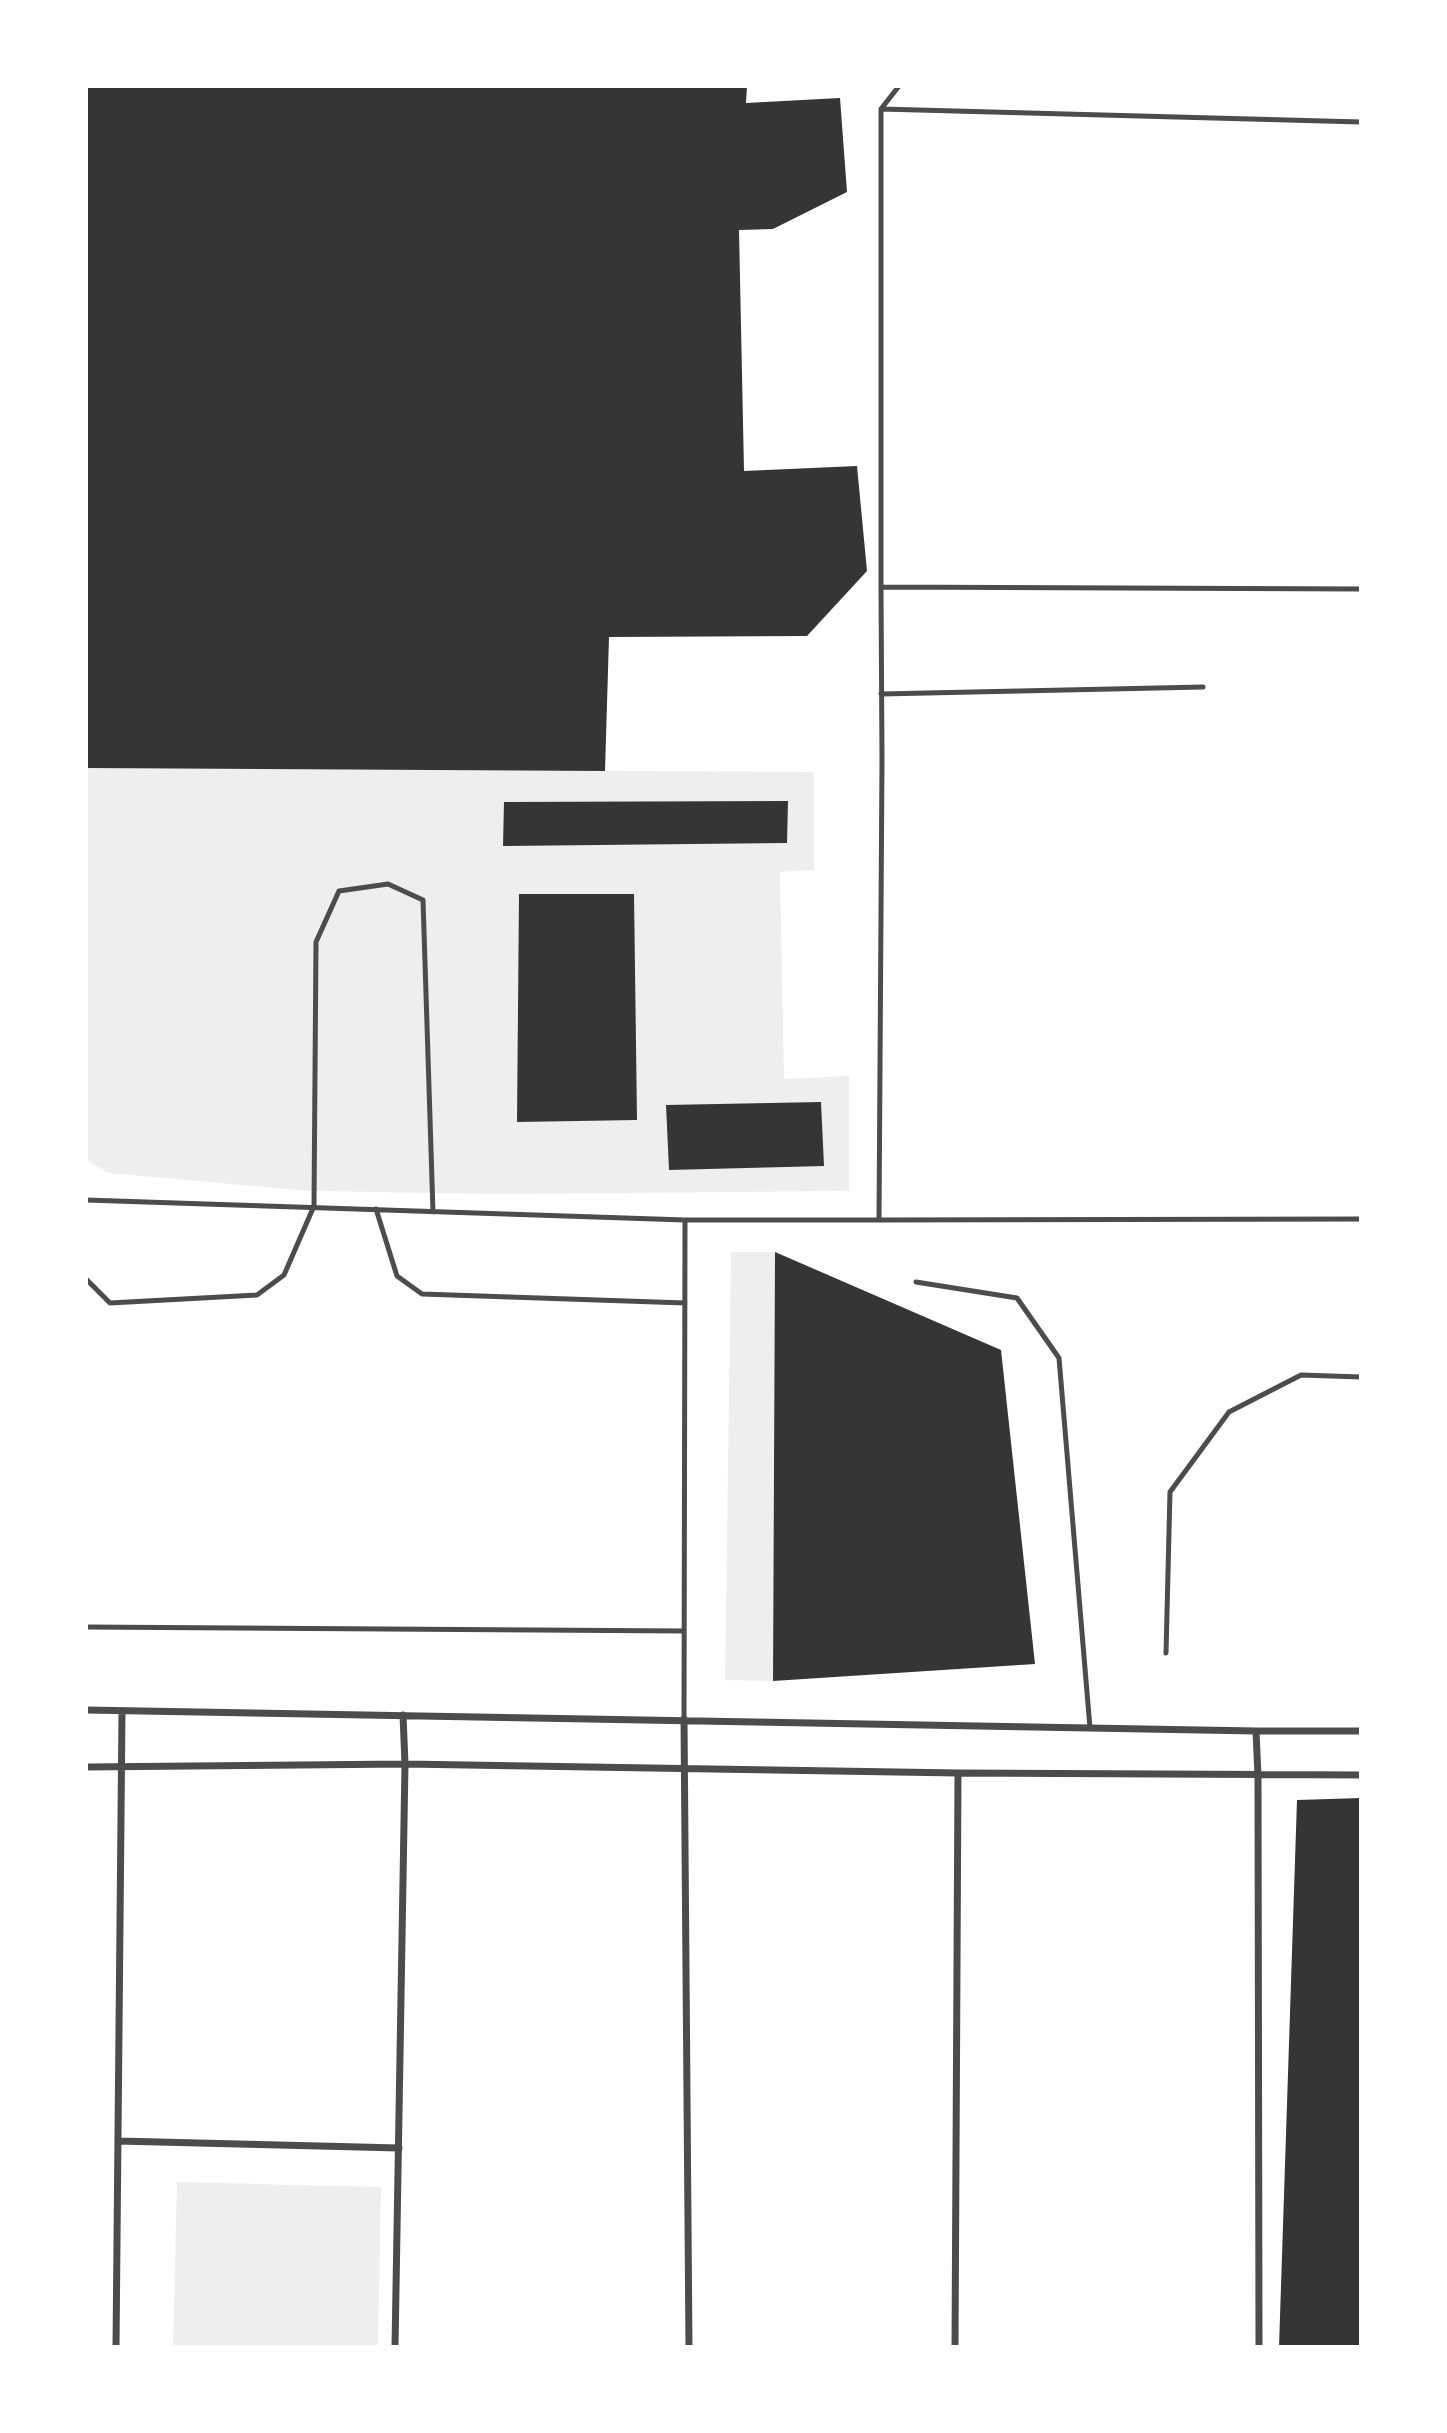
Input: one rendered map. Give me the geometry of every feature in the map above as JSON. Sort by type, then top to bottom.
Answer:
[{"type":"street","points":[[86,1710],[1361,1731]]},
{"type":"street","points":[[116,2347],[122,1711]]},
{"type":"street","points":[[395,2347],[405,1764],[403,1715]]},
{"type":"street","points":[[684,1719],[689,2347]]},
{"type":"street","points":[[1256,1731],[1258,2347]]},
{"type":"street","points":[[86,1767],[405,1764],[958,1773],[1361,1775]]},
{"type":"street","points":[[955,2347],[958,1773]]},
{"type":"street","points":[[118,2141],[399,2148]]},
{"type":"lane","points":[[879,1220],[881,109],[899,86]]},
{"type":"lane","points":[[881,109],[1361,122]]},
{"type":"lane","points":[[881,587],[1361,589]]},
{"type":"lane","points":[[881,694],[1203,687]]},
{"type":"lane","points":[[86,1279],[110,1303],[257,1295],[284,1275],[314,1206],[316,942],[339,891],[388,884],[423,900],[433,1212]]},
{"type":"lane","points":[[86,1200],[685,1220],[1361,1219]]},
{"type":"lane","points":[[376,1209],[397,1276],[422,1294],[685,1303]]},
{"type":"lane","points":[[684,1719],[685,1220]]},
{"type":"lane","points":[[916,1282],[1017,1298],[1059,1358],[1090,1728]]},
{"type":"lane","points":[[1166,1653],[1170,1492],[1229,1412],[1301,1374],[1361,1377]]},
{"type":"lane","points":[[86,1627],[684,1631]]},
{"type":"shaded area","points":[[86,768],[814,772],[814,870],[780,872],[784,1079],[849,1076],[849,1191],[500,1194],[310,1191],[108,1173],[86,1160]]},
{"type":"shaded area","points":[[731,1252],[775,1252],[773,1681],[725,1680]]},
{"type":"shaded area","points":[[177,2182],[381,2187],[378,2347],[173,2347]]},
{"type":"building","points":[[86,86],[747,86],[746,103],[840,98],[847,192],[773,229],[739,230],[744,471],[857,466],[867,571],[807,636],[609,637],[605,771],[86,768]]},
{"type":"building","points":[[788,801],[787,843],[503,846],[504,802]]},
{"type":"building","points":[[519,894],[634,894],[637,1120],[517,1122]]},
{"type":"building","points":[[821,1102],[824,1166],[669,1170],[666,1105]]},
{"type":"building","points":[[775,1252],[1001,1350],[1035,1664],[773,1681]]},
{"type":"building","points":[[1361,1798],[1361,2347],[1279,2347],[1297,1800]]}]
